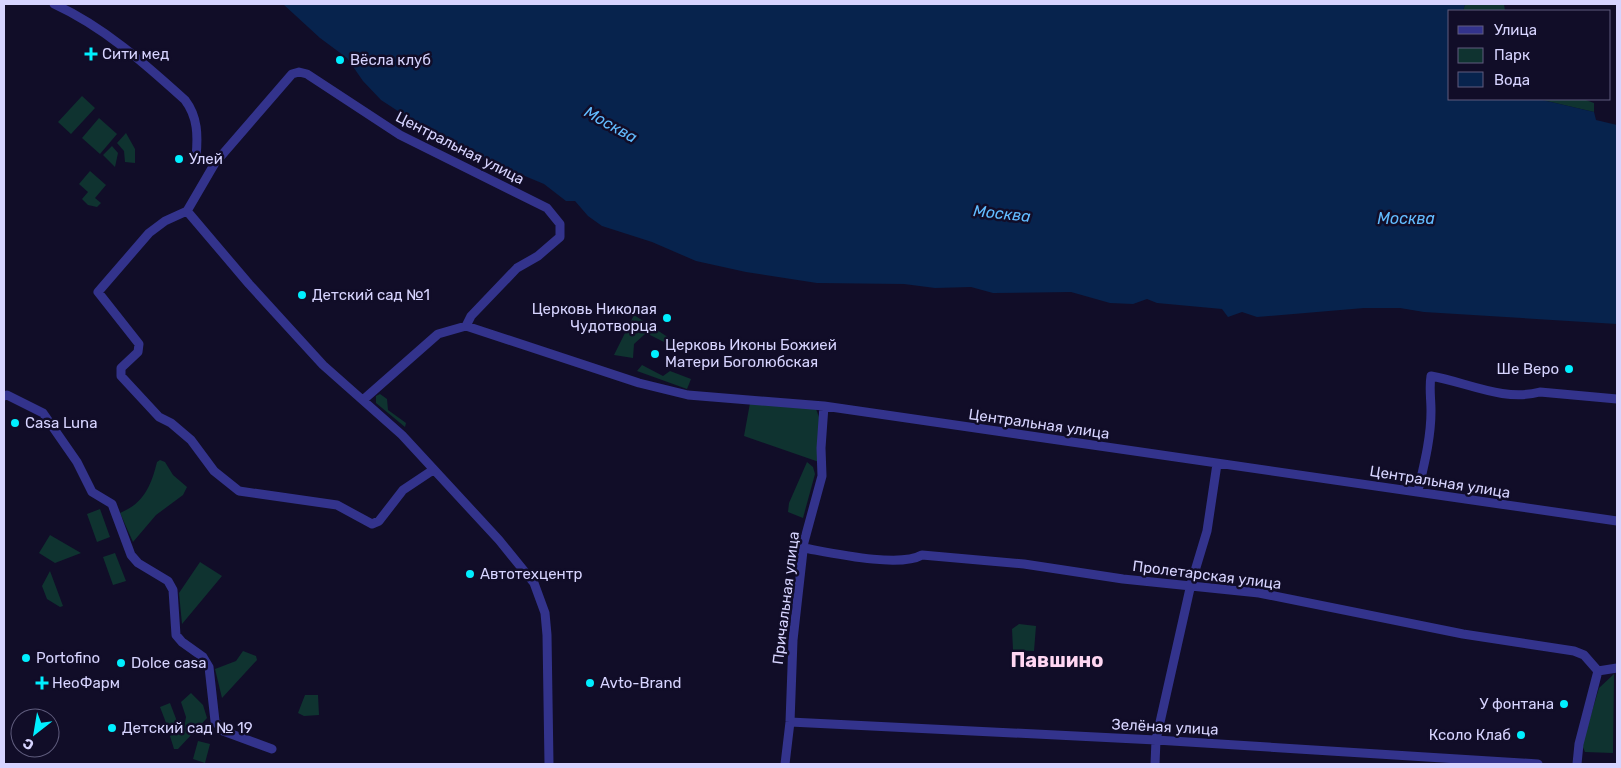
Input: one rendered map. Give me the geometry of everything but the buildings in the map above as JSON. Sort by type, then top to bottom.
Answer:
[{"type":"street","points":[[54,4],[73,12],[112,37],[185,100],[191,108],[197,128],[196,157]]},
{"type":"street","name":"Центральная улица","points":[[187,211],[215,163],[229,145],[292,74],[299,72],[307,74],[400,135],[547,208],[560,224],[560,237],[538,256],[517,268],[471,316],[466,326],[674,392],[824,406],[1617,521]]},
{"type":"street","points":[[433,470],[403,490],[379,521],[372,524],[337,505],[239,491],[214,471],[191,440],[171,423],[159,417],[121,376],[121,368],[138,352],[138,344],[98,292],[149,233],[165,221],[187,211],[249,284],[323,365],[402,435],[518,562],[539,593],[545,613],[547,635],[549,764]]},
{"type":"street","points":[[363,400],[438,334],[466,326]]},
{"type":"street","points":[[1418,491],[1428,448],[1431,376],[1500,393],[1528,396],[1540,392],[1617,399]]},
{"type":"street","points":[[4,396],[7,395],[43,413],[78,462],[92,492],[112,504],[132,555],[138,563],[168,581],[173,590],[176,634],[182,642],[203,657],[209,667],[215,721],[223,731],[272,749]]},
{"type":"street","name":"Причальная улица","points":[[785,764],[790,722],[793,640],[804,548],[822,476],[821,448],[824,406]]},
{"type":"street","points":[[1155,764],[1156,740],[1191,584],[1207,531],[1217,464]]},
{"type":"street","name":"Пролетарская улица","points":[[804,548],[871,559],[913,560],[922,555],[1024,564],[1123,579],[1191,584],[1259,593],[1463,634],[1574,651],[1584,655],[1598,670]]},
{"type":"street","points":[[1577,764],[1581,735],[1598,670],[1617,668]]},
{"type":"street","name":"Зелёная улица","points":[[790,722],[1156,740],[1538,764]]},
{"type":"green space","points":[[1465,4],[1504,4],[1505,10],[1463,10]]},
{"type":"green space","points":[[82,96],[95,108],[71,134],[58,122]]},
{"type":"green space","points":[[1542,100],[1586,100],[1594,103],[1594,112]]},
{"type":"green space","points":[[99,118],[117,134],[100,154],[82,138]]},
{"type":"green space","points":[[126,133],[135,149],[135,163],[125,162],[124,151],[117,143]]},
{"type":"green space","points":[[112,146],[118,153],[115,167],[103,155]]},
{"type":"green space","points":[[90,171],[106,185],[95,198],[101,203],[97,207],[88,205],[82,199],[88,192],[79,184]]},
{"type":"green space","points":[[634,315],[686,349],[684,352],[646,333],[634,344],[633,358],[614,355]]},
{"type":"green space","points":[[642,365],[663,376],[670,371],[691,379],[687,389],[637,371]]},
{"type":"green space","points":[[380,394],[387,399],[388,410],[406,423],[405,427],[376,403],[376,396]]},
{"type":"green space","points":[[750,403],[816,409],[820,420],[819,462],[744,436]]},
{"type":"green space","points":[[160,460],[165,462],[173,475],[187,487],[183,495],[156,515],[133,542],[120,513],[141,499],[149,486],[157,462]]},
{"type":"green space","points":[[807,462],[813,467],[815,474],[803,518],[788,512],[789,503]]},
{"type":"green space","points":[[100,509],[110,537],[97,542],[87,514]]},
{"type":"green space","points":[[50,535],[81,553],[55,563],[39,553]]},
{"type":"green space","points":[[115,553],[126,581],[113,585],[103,557]]},
{"type":"green space","points":[[200,562],[222,576],[182,624],[179,593]]},
{"type":"green space","points":[[50,571],[63,606],[60,607],[47,599],[42,586]]},
{"type":"green space","points":[[1019,624],[1036,626],[1034,651],[1013,650],[1012,629]]},
{"type":"green space","points":[[243,651],[256,656],[257,660],[222,698],[215,669],[236,661]]},
{"type":"green space","points":[[1614,674],[1613,753],[1585,752],[1582,745],[1599,688]]},
{"type":"green space","points":[[191,693],[203,705],[207,718],[178,749],[174,749],[170,736],[184,728],[186,717],[181,702]]},
{"type":"green space","points":[[305,695],[318,695],[319,715],[304,716],[298,713]]},
{"type":"green space","points":[[170,703],[178,724],[168,728],[160,707]]},
{"type":"green space","points":[[198,741],[210,744],[205,763],[193,759]]},
{"type":"water","name":"Москва","points":[[283,4],[1465,4],[1463,10],[1448,10],[1448,100],[1542,100],[1594,112],[1596,120],[1617,125],[1617,324],[1424,312],[1400,308],[1364,308],[1257,317],[1242,312],[1228,317],[1222,309],[1157,303],[1147,299],[1133,304],[1110,303],[1071,292],[993,293],[971,287],[935,288],[904,284],[817,283],[746,272],[696,261],[652,242],[602,226],[588,216],[575,201],[566,201],[544,184],[462,150],[381,100],[363,81],[347,58],[320,38]]},
{"type":"place","name":"Сити мед","points":[[91,54]]},
{"type":"place","name":"Вёсла клуб","points":[[340,60]]},
{"type":"place","name":"Улей","points":[[179,159]]},
{"type":"place","name":"Детский сад №1","points":[[302,295]]},
{"type":"place","name":"Церковь Николая Чудотворца","points":[[667,318]]},
{"type":"place","name":"Церковь Иконы Божией Матери Боголюбская","points":[[655,354]]},
{"type":"place","name":"Ше Веро","points":[[1569,369]]},
{"type":"place","name":"Casa Luna","points":[[15,423]]},
{"type":"place","name":"Автотехцентр","points":[[470,574]]},
{"type":"place","name":"Portofino","points":[[26,658]]},
{"type":"place","name":"Dolce casa","points":[[121,663]]},
{"type":"place","name":"НеоФарм","points":[[42,683]]},
{"type":"place","name":"Avto-Brand","points":[[590,683]]},
{"type":"place","name":"У фонтана","points":[[1564,704]]},
{"type":"place","name":"Детский сад № 19","points":[[112,728]]},
{"type":"place","name":"Ксоло Клаб","points":[[1521,735]]},
{"type":"district","name":"Павшино","points":[[1057,660]]}]
